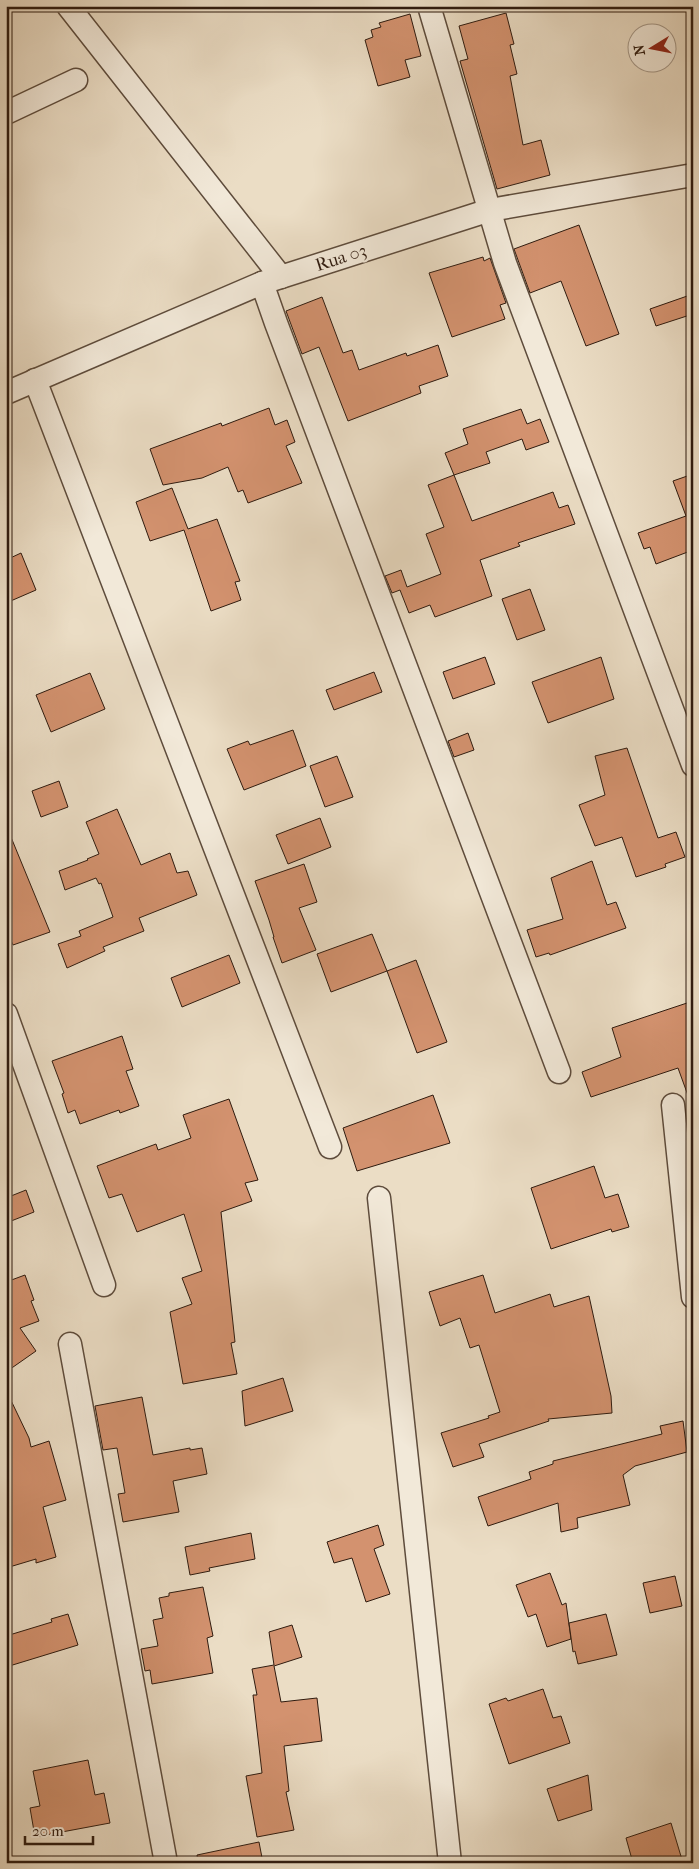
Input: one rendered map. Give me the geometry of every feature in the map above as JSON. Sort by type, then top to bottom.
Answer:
[{"type":"street","points":[[68,6],[272,280],[276,322],[559,1072]]},
{"type":"street","points":[[429,6],[505,263],[693,765]]},
{"type":"street","points":[[6,114],[76,80]]},
{"type":"street","name":"Rua 03","points":[[6,393],[272,280],[490,210],[693,175]]},
{"type":"street","points":[[35,380],[330,1147]]},
{"type":"street","points":[[6,1014],[104,1284]]},
{"type":"street","points":[[673,1105],[693,1297]]},
{"type":"street","points":[[379,1198],[450,1863]]},
{"type":"street","points":[[70,1344],[166,1863]]},
{"type":"building","points":[[506,13],[514,44],[510,45],[517,74],[510,76],[523,145],[541,140],[550,175],[497,189],[460,61],[468,59],[459,26]]},
{"type":"building","points":[[410,14],[421,56],[405,60],[410,77],[378,86],[365,40],[373,37],[371,30],[381,27],[379,23]]},
{"type":"building","points":[[579,225],[619,334],[586,346],[561,281],[530,293],[514,249]]},
{"type":"building","points":[[483,257],[484,261],[490,258],[506,303],[500,305],[505,319],[452,337],[429,273]]},
{"type":"building","points":[[693,294],[693,314],[656,326],[650,309]]},
{"type":"building","points":[[322,297],[343,353],[352,350],[359,370],[406,353],[407,356],[438,345],[448,376],[419,386],[421,393],[348,421],[319,347],[302,354],[286,311]]},
{"type":"building","points":[[269,408],[275,425],[287,420],[295,442],[286,446],[302,483],[248,503],[243,490],[238,492],[228,467],[202,478],[163,485],[150,449],[221,423],[222,426]]},
{"type":"building","points":[[521,409],[527,424],[540,419],[549,442],[526,450],[522,439],[486,452],[490,463],[454,475],[445,453],[468,444],[463,429]]},
{"type":"building","points":[[693,474],[693,550],[656,564],[650,547],[644,549],[638,533],[686,516],[673,481]]},
{"type":"building","points":[[454,475],[472,521],[553,492],[559,508],[568,505],[575,524],[518,543],[520,546],[480,560],[492,596],[435,617],[430,605],[409,613],[400,590],[392,593],[385,576],[401,570],[407,587],[441,574],[426,534],[444,527],[428,485]]},
{"type":"building","points":[[172,488],[188,529],[217,519],[240,581],[235,582],[241,600],[211,611],[184,530],[150,541],[136,502]]},
{"type":"building","points":[[21,553],[36,590],[6,603],[6,560]]},
{"type":"building","points":[[530,589],[545,630],[517,640],[502,599]]},
{"type":"building","points":[[485,657],[495,684],[453,699],[443,672]]},
{"type":"building","points":[[601,657],[614,699],[548,723],[532,682]]},
{"type":"building","points":[[374,672],[382,692],[334,710],[326,690]]},
{"type":"building","points":[[90,673],[105,709],[51,732],[36,695]]},
{"type":"building","points":[[293,730],[306,766],[244,790],[227,749],[248,741],[250,745]]},
{"type":"building","points":[[468,733],[474,750],[454,757],[448,741]]},
{"type":"building","points":[[627,748],[658,838],[676,832],[685,857],[665,864],[666,867],[636,877],[622,837],[595,846],[579,805],[605,795],[595,756]]},
{"type":"building","points":[[337,756],[353,797],[325,807],[310,766]]},
{"type":"building","points":[[59,781],[68,807],[41,817],[32,791]]},
{"type":"building","points":[[117,809],[141,865],[170,853],[177,873],[188,871],[197,895],[139,918],[144,931],[103,947],[105,951],[67,968],[58,944],[81,936],[79,931],[113,917],[101,883],[99,884],[96,878],[65,890],[59,871],[99,854],[86,822]]},
{"type":"building","points":[[320,818],[331,847],[288,864],[276,835]]},
{"type":"building","points":[[6,825],[50,932],[13,945],[6,929]]},
{"type":"building","points":[[592,861],[607,905],[616,902],[626,928],[550,955],[549,953],[536,957],[527,930],[563,919],[551,878]]},
{"type":"building","points":[[304,864],[317,902],[299,908],[316,950],[282,963],[255,881]]},
{"type":"building","points":[[372,934],[387,971],[331,992],[317,954]]},
{"type":"building","points":[[229,955],[240,983],[182,1007],[171,978]]},
{"type":"building","points":[[416,960],[447,1042],[417,1053],[387,971]]},
{"type":"building","points":[[693,1001],[693,1100],[690,1101],[678,1068],[591,1097],[582,1072],[621,1057],[612,1028]]},
{"type":"building","points":[[122,1036],[133,1069],[126,1071],[139,1106],[120,1113],[119,1110],[80,1124],[75,1110],[68,1113],[62,1094],[64,1093],[52,1061]]},
{"type":"building","points":[[433,1095],[450,1143],[357,1171],[343,1128]]},
{"type":"building","points":[[229,1099],[258,1180],[245,1183],[252,1201],[221,1212],[235,1342],[231,1343],[237,1374],[183,1384],[170,1312],[192,1304],[182,1278],[202,1271],[184,1214],[137,1232],[122,1194],[109,1198],[97,1166],[156,1144],[158,1150],[191,1138],[183,1115]]},
{"type":"building","points":[[594,1166],[605,1198],[618,1194],[629,1227],[612,1232],[611,1229],[551,1249],[531,1188]]},
{"type":"building","points":[[26,1190],[34,1212],[6,1223],[6,1198]]},
{"type":"building","points":[[25,1275],[34,1300],[31,1301],[39,1321],[20,1328],[36,1351],[6,1372],[6,1309],[9,1314],[6,1305],[6,1282]]},
{"type":"building","points":[[483,1275],[495,1313],[550,1294],[554,1307],[589,1296],[611,1396],[612,1413],[548,1419],[549,1421],[479,1444],[484,1457],[453,1467],[441,1433],[489,1418],[488,1416],[500,1412],[479,1345],[470,1348],[460,1318],[440,1326],[429,1292]]},
{"type":"building","points":[[283,1378],[293,1411],[245,1426],[242,1391]]},
{"type":"building","points":[[6,1390],[29,1438],[31,1447],[49,1441],[66,1500],[43,1507],[56,1557],[36,1563],[36,1559],[6,1568],[6,1534],[10,1533],[6,1515]]},
{"type":"building","points":[[142,1397],[153,1455],[190,1448],[190,1450],[202,1448],[207,1474],[173,1481],[179,1512],[123,1522],[118,1494],[125,1493],[117,1448],[103,1450],[95,1406]]},
{"type":"building","points":[[683,1421],[687,1452],[635,1466],[623,1475],[630,1505],[577,1518],[578,1528],[561,1532],[558,1503],[488,1526],[478,1497],[531,1479],[529,1472],[553,1464],[553,1461],[662,1434],[660,1426]]},
{"type":"building","points":[[378,1525],[384,1545],[374,1549],[390,1594],[366,1602],[352,1558],[334,1563],[327,1542]]},
{"type":"building","points":[[251,1533],[255,1559],[209,1568],[210,1571],[190,1575],[185,1547]]},
{"type":"building","points":[[550,1573],[562,1605],[566,1603],[571,1639],[547,1647],[536,1614],[528,1617],[516,1585]]},
{"type":"building","points":[[675,1576],[682,1606],[650,1613],[643,1583]]},
{"type":"building","points":[[203,1587],[213,1636],[207,1638],[213,1673],[152,1684],[150,1670],[145,1671],[141,1649],[158,1646],[153,1620],[163,1618],[159,1598],[169,1596],[169,1593]]},
{"type":"building","points":[[68,1614],[78,1645],[6,1667],[6,1636],[52,1622],[51,1619]]},
{"type":"building","points":[[606,1614],[617,1655],[578,1664],[575,1651],[573,1652],[569,1623]]},
{"type":"building","points":[[292,1625],[302,1657],[274,1666],[281,1702],[317,1698],[322,1741],[284,1746],[289,1791],[286,1792],[294,1830],[257,1837],[246,1776],[262,1773],[253,1695],[257,1695],[252,1669],[274,1665],[269,1632]]},
{"type":"building","points":[[543,1689],[553,1718],[561,1716],[570,1743],[509,1764],[489,1704],[506,1698],[508,1701]]},
{"type":"building","points":[[88,1760],[95,1795],[104,1793],[110,1823],[35,1837],[30,1808],[40,1806],[33,1771]]},
{"type":"building","points":[[588,1775],[592,1810],[558,1821],[547,1789]]},
{"type":"building","points":[[671,1823],[683,1863],[633,1863],[626,1838]]},
{"type":"building","points":[[259,1842],[263,1863],[198,1863],[197,1855]]}]
